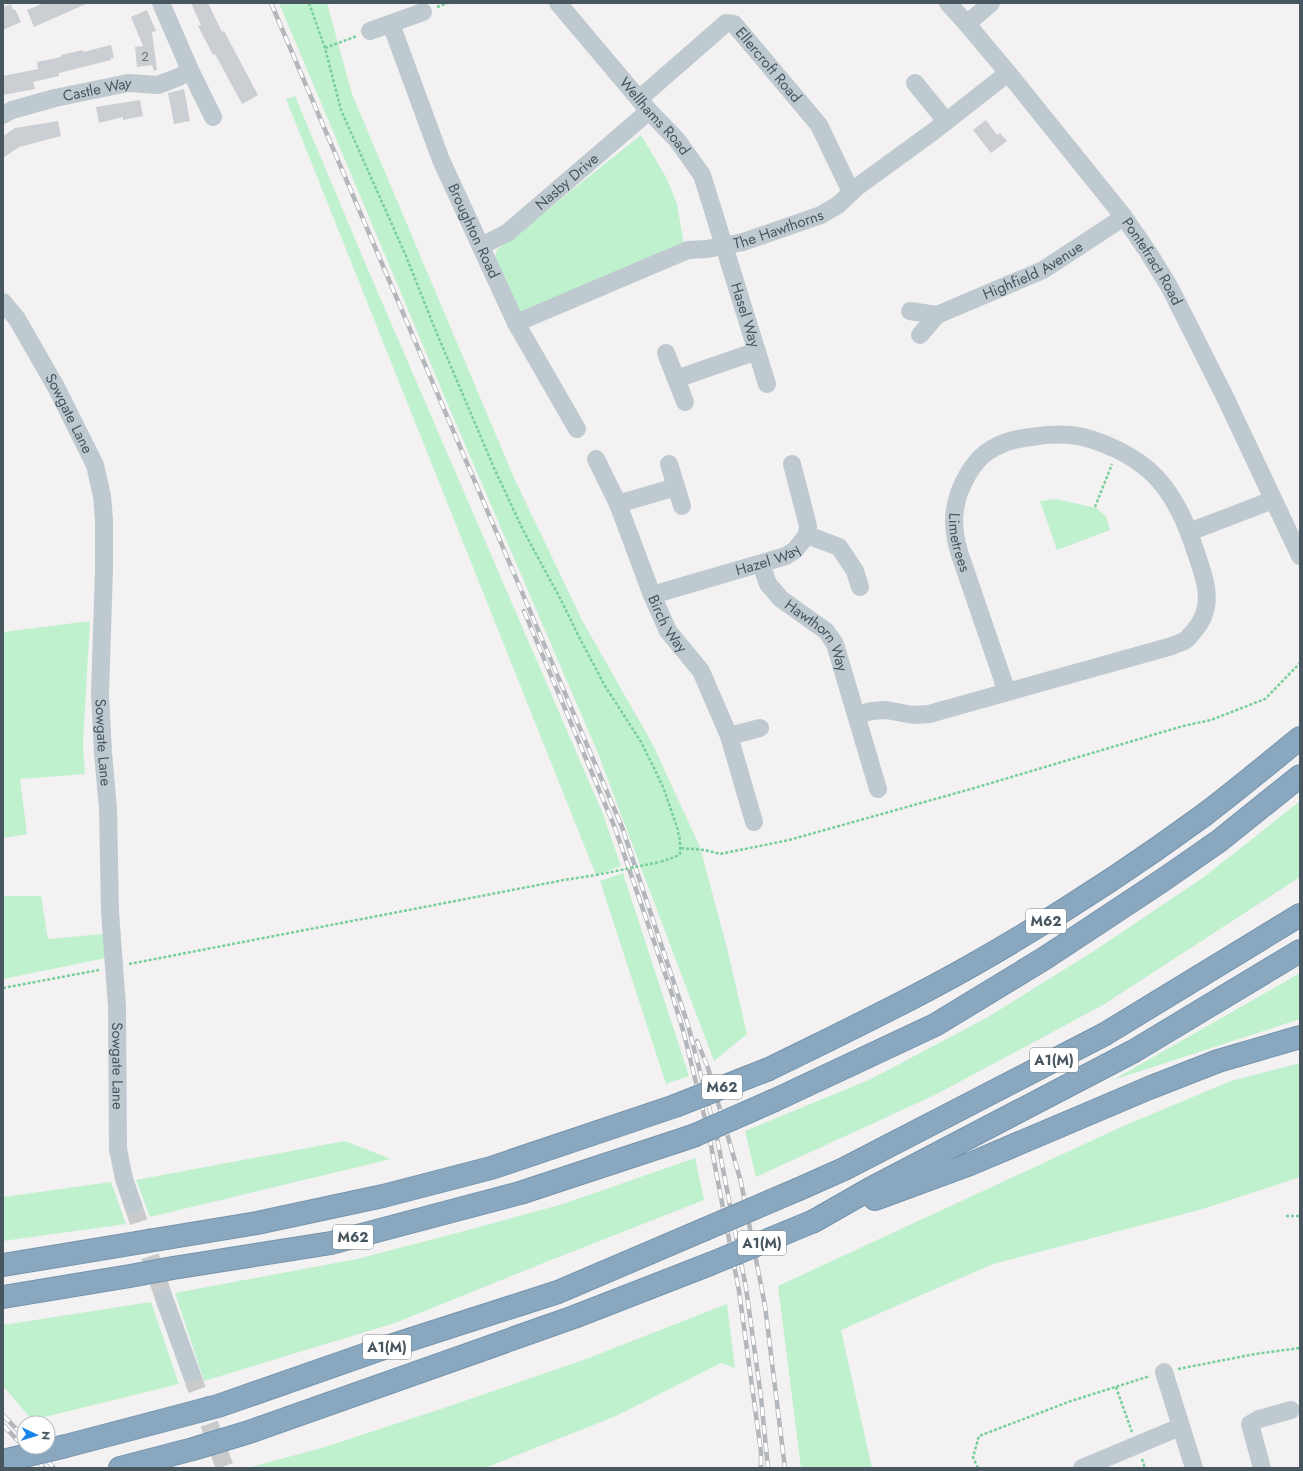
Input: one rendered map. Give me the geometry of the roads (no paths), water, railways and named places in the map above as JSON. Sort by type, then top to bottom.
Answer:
[{"type":"highway","name":"M62","points":[[3,1265],[257,1224],[384,1196],[491,1168],[676,1106],[769,1069],[865,1023],[968,968],[1045,922],[1135,864],[1204,814],[1300,738]]},
{"type":"highway","name":"M62","points":[[3,1298],[173,1268],[331,1243],[520,1193],[693,1136],[775,1100],[935,1025],[1032,966],[1163,880],[1219,841],[1300,776]]},
{"type":"highway","name":"A1(M)","points":[[3,1461],[218,1406],[387,1347],[558,1292],[844,1169],[1105,1034],[1300,915]]},
{"type":"highway","name":"A1(M)","points":[[120,1468],[192,1449],[248,1432],[574,1317],[710,1264],[814,1221],[877,1185],[1134,1051],[1300,951]]},
{"type":"highway","points":[[814,1221],[970,1164],[1149,1088],[1218,1061],[1300,1036]]},
{"type":"street","points":[[161,3],[190,70],[214,117]]},
{"type":"street","name":"Wellhams Road","points":[[558,3],[644,105],[677,140],[702,174],[723,246]]},
{"type":"street","name":"Pontefract Road","points":[[948,3],[1008,73],[1124,217],[1148,252],[1169,286],[1225,397],[1300,556]]},
{"type":"street","points":[[967,24],[991,3]]},
{"type":"street","points":[[370,32],[423,12]]},
{"type":"street","name":"Ellercroft Road","points":[[644,105],[726,23],[734,24],[820,125],[851,192]]},
{"type":"street","name":"Broughton Road","points":[[391,24],[441,160],[516,323],[577,428]]},
{"type":"street","name":"Castle Way","points":[[3,115],[12,110],[54,98],[128,83],[158,85],[179,77],[190,70]]},
{"type":"street","name":"The Hawthorns","points":[[516,323],[688,250],[707,249],[743,242],[821,215],[838,205],[851,192],[1008,73]]},
{"type":"street","points":[[915,83],[946,121]]},
{"type":"street","name":"Nasby Drive","points":[[481,246],[507,233],[521,222],[644,105]]},
{"type":"street","name":"Highfield Avenue","points":[[920,335],[937,315],[1043,270],[1124,217]]},
{"type":"street","name":"Hasel Way","points":[[723,246],[767,384]]},
{"type":"street","name":"Sowgate Lane","points":[[3,302],[16,319],[56,387],[95,465],[102,496],[104,520],[104,569],[100,694],[102,753],[108,809],[110,912],[115,966],[118,1055],[118,1149],[124,1179],[133,1206]]},
{"type":"street","points":[[910,311],[937,315]]},
{"type":"street","points":[[676,379],[757,351]]},
{"type":"street","points":[[666,353],[685,402]]},
{"type":"street","name":"Limetrees","points":[[856,715],[872,711],[886,710],[913,715],[930,714],[1172,646],[1186,640],[1198,626],[1206,612],[1208,598],[1205,581],[1190,532],[1179,508],[1168,491],[1155,476],[1131,457],[1118,450],[1070,435],[1041,435],[1022,438],[1007,442],[988,451],[970,470],[963,483],[956,503],[954,534],[1007,692]]},
{"type":"street","name":"Birch Way","points":[[596,459],[618,504],[652,595],[668,631],[701,672],[729,736],[754,822]]},
{"type":"street","points":[[669,464],[682,506]]},
{"type":"street","name":"Hazel Way","points":[[652,595],[761,564],[786,556],[795,550],[807,535],[808,526],[792,464]]},
{"type":"street","points":[[618,504],[676,487]]},
{"type":"street","points":[[1190,532],[1273,500]]},
{"type":"street","points":[[807,535],[839,547],[855,571],[860,587]]},
{"type":"street","name":"Hawthorn Way","points":[[761,564],[768,584],[781,599],[826,631],[835,644],[878,789]]},
{"type":"street","points":[[729,736],[760,728]]},
{"type":"street","points":[[164,1298],[191,1373]]},
{"type":"street","points":[[1164,1372],[1194,1468]]},
{"type":"street","points":[[1262,1468],[1250,1424],[1259,1419],[1291,1410]]},
{"type":"street","points":[[1082,1468],[1180,1427]]},
{"type":"tunnel","points":[[133,1205],[164,1298]]},
{"type":"tunnel","points":[[191,1373],[225,1468]]},
{"type":"railway","points":[[271,3],[622,827],[688,1025],[717,1138],[746,1288],[761,1397],[768,1468]]},
{"type":"railway","points":[[524,611],[615,828],[683,1030],[709,1135],[739,1291],[761,1452],[761,1468]]},
{"type":"railway","points":[[697,1041],[708,1068],[741,1182],[765,1306],[785,1468]]},
{"type":"railway","points":[[3,1415],[16,1429]]},
{"type":"railway","points":[[3,1425],[16,1439]]},
{"type":"railway","points":[[32,1455],[44,1468]]},
{"type":"railway","points":[[42,1455],[54,1468]]}]
